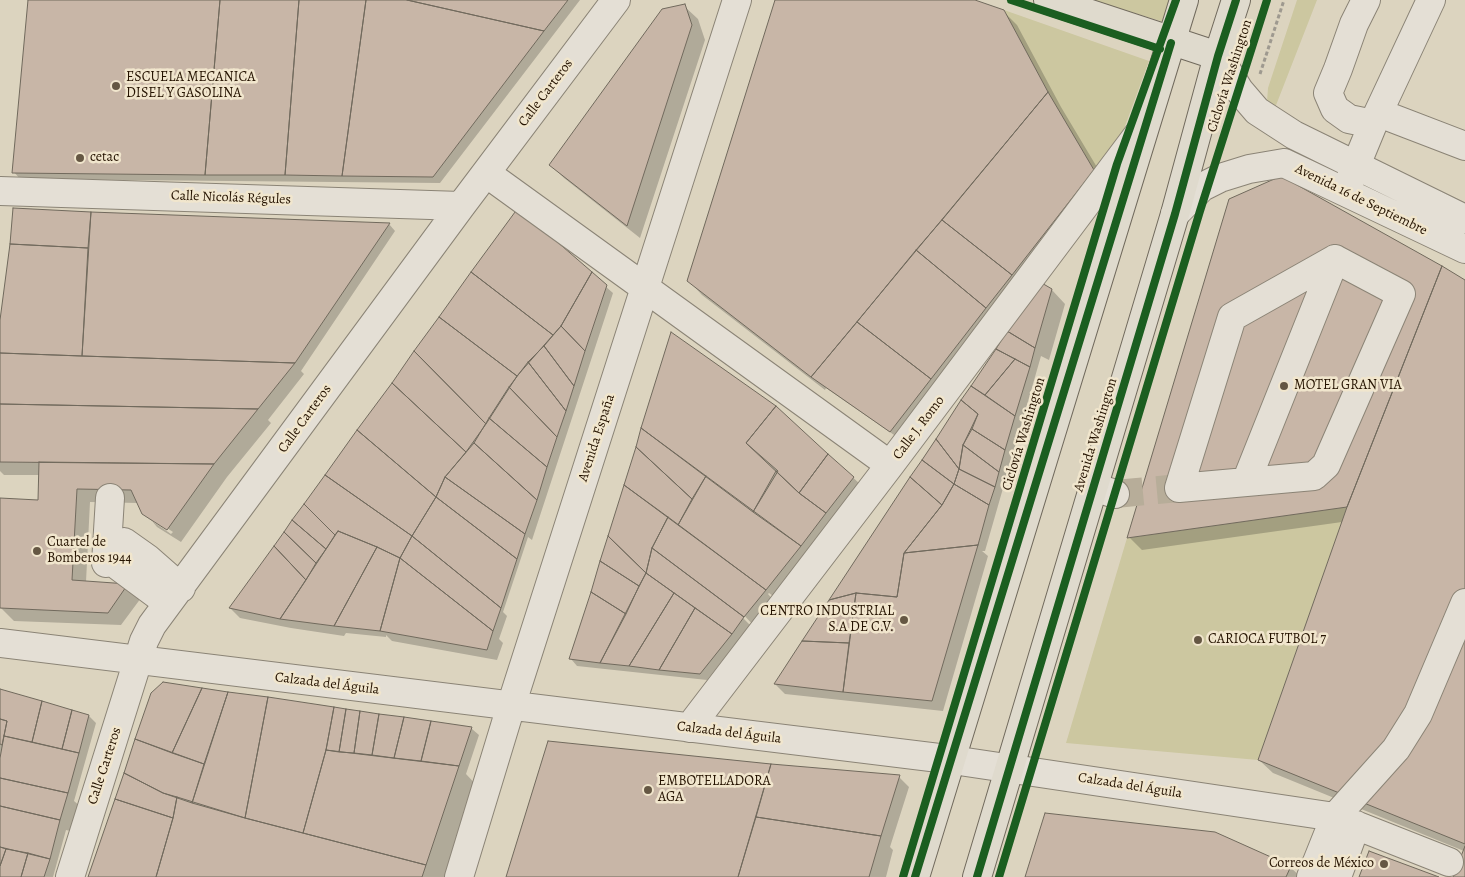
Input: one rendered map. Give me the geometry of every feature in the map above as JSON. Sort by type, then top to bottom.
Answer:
[{"type":"main road","points":[[1048,0],[1218,56]]},
{"type":"main road","points":[[916,877],[1184,0]]},
{"type":"main road","name":"Avenida Washington","points":[[977,877],[1010,768],[1104,490],[1175,214],[1218,56],[1236,0]]},
{"type":"street","name":"Calle Carteros","points":[[70,877],[144,641],[152,625],[461,206],[616,0]]},
{"type":"street","name":"Avenida España","points":[[459,877],[511,706],[737,0]]},
{"type":"street","points":[[1366,0],[1354,24],[1328,92],[1334,109],[1349,119],[1376,119],[1465,146]]},
{"type":"street","points":[[1345,192],[1376,119],[1431,0]]},
{"type":"street","name":"Avenida 16 de Septiembre","points":[[1218,56],[1238,90],[1257,112],[1294,135],[1465,219]]},
{"type":"street","name":"Calle J. Romo","points":[[689,728],[890,465],[1145,125]]},
{"type":"street","name":"Avenida 16 de Septiembre","points":[[1294,135],[1284,163],[1465,249]]},
{"type":"street","points":[[1175,214],[1202,187],[1220,178],[1249,169],[1284,163]]},
{"type":"street","points":[[486,173],[890,465]]},
{"type":"street","name":"Calle Nicolás Régules","points":[[0,191],[461,206]]},
{"type":"street","points":[[1246,482],[1335,259]]},
{"type":"street","points":[[1335,259],[1401,294],[1326,465],[1314,476],[1178,488],[1232,317],[1335,259]]},
{"type":"street","points":[[110,498],[106,559],[135,577],[175,596]]},
{"type":"street","points":[[1311,877],[1418,714],[1465,603]]},
{"type":"street","name":"Calzada del Águila","points":[[0,643],[1010,768],[1346,821],[1449,862]]},
{"type":"street","points":[[1337,877],[1346,821]]},
{"type":"path","points":[[1258,80],[1284,0]]},
{"type":"shaded area","points":[[1092,0],[1174,0],[1167,23]]},
{"type":"shaded area","points":[[1297,0],[1317,0],[1273,113],[1267,102],[1268,88]]},
{"type":"shaded area","points":[[1004,10],[1149,61],[1121,137],[1094,170],[1048,92]]},
{"type":"shaded area","name":"CARIOCA FUTBOL 7","points":[[1347,507],[1258,760],[1066,743],[1127,538]]},
{"type":"building","name":"ESCUELA MECANICA DISEL Y GASOLINA","points":[[28,0],[220,0],[205,175],[12,173]]},
{"type":"building","points":[[220,0],[299,0],[285,175],[205,175]]},
{"type":"building","points":[[299,0],[366,0],[342,176],[285,175]]},
{"type":"building","points":[[366,0],[407,0],[544,31],[433,177],[342,176]]},
{"type":"building","points":[[407,0],[568,0],[544,31]]},
{"type":"building","points":[[775,0],[975,0],[1004,10],[1048,92],[811,377],[687,281]]},
{"type":"building","points":[[685,4],[692,25],[627,226],[549,165],[662,9]]},
{"type":"building","points":[[1048,92],[1094,170],[1012,275],[942,220]]},
{"type":"building","name":"MOTEL GRAN VIA","points":[[1281,176],[1442,266],[1347,507],[1127,538],[1229,199]]},
{"type":"building","points":[[13,208],[91,212],[88,248],[10,244]]},
{"type":"building","points":[[518,208],[592,272],[561,326],[553,335],[471,272]]},
{"type":"building","points":[[91,212],[390,223],[295,363],[82,356]]},
{"type":"building","points":[[942,220],[1012,275],[986,308],[916,250]]},
{"type":"building","points":[[10,244],[88,248],[82,356],[0,353],[0,320]]},
{"type":"building","points":[[916,250],[986,308],[931,379],[857,322]]},
{"type":"building","points":[[1442,266],[1465,280],[1465,844],[1258,760],[1347,507]]},
{"type":"building","points":[[471,272],[553,335],[517,376],[439,317]]},
{"type":"building","points":[[592,272],[607,285],[585,351],[561,326]]},
{"type":"building","points":[[1040,282],[1052,289],[1035,348],[1007,331]]},
{"type":"building","points":[[439,317],[517,376],[486,424],[414,351]]},
{"type":"building","points":[[857,322],[931,379],[890,432],[811,377]]},
{"type":"building","points":[[561,326],[585,351],[574,386],[544,346]]},
{"type":"building","points":[[1007,331],[1035,348],[1030,367],[996,349]]},
{"type":"building","points":[[671,332],[776,406],[746,443],[778,471],[753,512],[641,428]]},
{"type":"building","points":[[544,346],[574,386],[566,411],[528,362]]},
{"type":"building","points":[[996,349],[1015,359],[985,395],[971,386]]},
{"type":"building","points":[[414,351],[486,424],[466,452],[392,383]]},
{"type":"building","points":[[0,353],[295,363],[258,409],[0,404]]},
{"type":"building","points":[[1015,359],[1030,367],[1015,416],[985,395]]},
{"type":"building","points":[[528,362],[566,411],[557,437],[509,387]]},
{"type":"building","points":[[392,383],[466,452],[445,477],[436,497],[357,430]]},
{"type":"building","points":[[971,386],[1015,416],[1005,450],[972,429],[978,414],[961,400]]},
{"type":"building","points":[[509,387],[557,437],[547,467],[489,418]]},
{"type":"building","points":[[961,400],[978,414],[963,445],[959,469],[936,439]]},
{"type":"building","points":[[0,404],[258,409],[214,464],[0,462]]},
{"type":"building","points":[[776,406],[828,454],[799,493],[746,443]]},
{"type":"building","points":[[489,418],[547,467],[537,500],[474,443]]},
{"type":"building","points":[[641,428],[706,476],[692,499],[636,447]]},
{"type":"building","points":[[972,429],[1005,450],[999,472],[963,445]]},
{"type":"building","points":[[357,430],[436,497],[412,536],[325,475]]},
{"type":"building","points":[[936,439],[959,469],[954,484],[922,460]]},
{"type":"building","points":[[474,443],[537,500],[525,534],[445,477]]},
{"type":"building","points":[[963,445],[999,472],[995,487],[959,469]]},
{"type":"building","points":[[636,447],[692,499],[678,525],[624,485]]},
{"type":"building","points":[[828,454],[854,477],[826,513],[799,493]]},
{"type":"building","points":[[922,460],[954,484],[942,505],[910,477]]},
{"type":"building","name":"Cuartel de Bomberos 1944","points":[[39,462],[214,464],[167,530],[142,514],[131,490],[77,489],[72,580],[128,584],[108,613],[0,608],[0,498],[38,500]]},
{"type":"building","points":[[959,469],[995,487],[989,505],[954,484]]},
{"type":"building","points":[[776,471],[799,493],[826,513],[801,546],[753,512]]},
{"type":"building","points":[[325,475],[412,536],[400,558],[338,531],[335,535],[304,504]]},
{"type":"building","points":[[706,476],[801,546],[766,590],[678,525]]},
{"type":"building","points":[[445,477],[525,534],[517,559],[436,497]]},
{"type":"building","points":[[910,477],[942,505],[904,553],[897,597],[856,593],[829,600]]},
{"type":"building","points":[[954,484],[989,505],[978,545],[904,553],[942,505]]},
{"type":"building","points":[[624,485],[668,517],[652,548],[646,573],[608,536]]},
{"type":"building","points":[[436,497],[517,559],[501,608],[412,536]]},
{"type":"building","points":[[304,504],[335,535],[326,549],[292,520]]},
{"type":"building","points":[[668,517],[766,590],[744,617],[652,548]]},
{"type":"building","points":[[292,520],[326,549],[316,563],[284,532]]},
{"type":"building","points":[[338,531],[377,547],[334,626],[280,619]]},
{"type":"building","points":[[284,532],[316,563],[306,580],[274,546]]},
{"type":"building","points":[[412,536],[501,608],[493,631],[400,558]]},
{"type":"building","points":[[608,536],[646,573],[639,586],[600,561]]},
{"type":"building","name":"CENTRO INDUSTRIAL S.A DE C.V.","points":[[978,545],[932,701],[843,692],[856,593],[897,597],[904,553]]},
{"type":"building","points":[[274,546],[306,580],[280,619],[229,608]]},
{"type":"building","points":[[377,547],[400,558],[380,631],[334,626]]},
{"type":"building","points":[[652,548],[744,617],[732,634],[646,573]]},
{"type":"building","points":[[400,558],[493,631],[487,650],[380,631]]},
{"type":"building","points":[[600,561],[639,586],[626,614],[591,592]]},
{"type":"building","points":[[646,573],[674,593],[629,666],[600,663]]},
{"type":"building","points":[[591,592],[626,614],[600,663],[569,659]]},
{"type":"building","points":[[674,593],[695,608],[659,670],[629,666]]},
{"type":"building","points":[[856,593],[849,643],[802,641],[829,600]]},
{"type":"building","points":[[695,608],[732,634],[700,674],[659,670]]},
{"type":"building","points":[[802,641],[849,643],[843,692],[774,684]]},
{"type":"building","points":[[163,682],[202,688],[172,753],[135,739],[151,693]]},
{"type":"building","points":[[202,688],[228,692],[204,764],[172,753]]},
{"type":"building","points":[[0,689],[42,701],[32,742],[4,736],[7,721],[0,719]]},
{"type":"building","points":[[228,692],[268,697],[245,818],[192,803]]},
{"type":"building","points":[[268,697],[334,707],[326,750],[303,833],[245,818]]},
{"type":"building","points":[[42,701],[72,710],[62,749],[32,742]]},
{"type":"building","points":[[334,707],[346,709],[339,752],[326,750]]},
{"type":"building","points":[[346,709],[360,711],[354,753],[339,752]]},
{"type":"building","points":[[72,710],[89,715],[79,753],[62,749]]},
{"type":"building","points":[[360,711],[379,714],[372,755],[354,753]]},
{"type":"building","points":[[379,714],[404,717],[394,758],[372,755]]},
{"type":"building","points":[[404,717],[431,721],[421,761],[394,758]]},
{"type":"building","points":[[0,719],[7,721],[2,745],[0,744]]},
{"type":"building","points":[[431,721],[472,727],[459,766],[421,761]]},
{"type":"building","points":[[4,736],[79,753],[68,793],[0,778],[0,758]]},
{"type":"building","points":[[135,739],[204,764],[192,803],[163,793],[124,773]]},
{"type":"building","name":"EMBOTELLADORA AGA","points":[[548,741],[771,764],[738,877],[506,877]]},
{"type":"building","points":[[326,750],[459,766],[426,865],[303,833]]},
{"type":"building","points":[[771,764],[900,775],[881,836],[756,817]]},
{"type":"building","points":[[124,773],[163,793],[177,797],[173,818],[115,799]]},
{"type":"building","points":[[0,778],[68,793],[60,820],[0,806]]},
{"type":"building","points":[[177,797],[245,818],[426,865],[422,877],[156,877]]},
{"type":"building","points":[[115,799],[173,818],[156,877],[88,877]]},
{"type":"building","points":[[0,806],[60,820],[50,859],[0,847]]},
{"type":"building","points":[[1045,813],[1215,832],[1291,866],[1286,877],[1025,877]]},
{"type":"building","points":[[756,817],[881,836],[869,877],[738,877]]},
{"type":"building","points":[[1465,846],[1465,877],[1453,877]]},
{"type":"building","points":[[0,847],[6,849],[0,866]]},
{"type":"building","points":[[6,849],[28,853],[21,877],[0,877],[0,866]]},
{"type":"building","name":"Correos de México","points":[[1369,851],[1439,877],[1359,877]]},
{"type":"building","points":[[28,853],[50,859],[44,877],[21,877]]},
{"type":"tunnel","points":[[1115,494],[1179,488]]},
{"type":"cycle path","points":[[1011,0],[1160,49]]},
{"type":"cycle path","name":"Ciclovía Washington","points":[[903,877],[1117,164],[1176,0]]},
{"type":"cycle path","name":"Ciclovía Washington","points":[[977,877],[1175,214],[1218,56],[1236,0]]},
{"type":"cycle path","name":"Ciclovía Washington","points":[[999,877],[1200,211],[1267,0]]},
{"type":"cycle path","points":[[915,877],[1171,43]]},
{"type":"place","name":"ESCUELA MECANICA DISEL Y GASOLINA","points":[[116,86]]},
{"type":"place","name":"cetac","points":[[80,158]]},
{"type":"place","name":"MOTEL GRAN VIA","points":[[1284,386]]},
{"type":"place","name":"Cuartel de Bomberos 1944","points":[[37,551]]},
{"type":"place","name":"CENTRO INDUSTRIAL S.A DE C.V.","points":[[904,620]]},
{"type":"place","name":"CARIOCA FUTBOL 7","points":[[1198,640]]},
{"type":"place","name":"EMBOTELLADORA AGA","points":[[648,790]]},
{"type":"place","name":"Correos de México","points":[[1384,864]]}]
